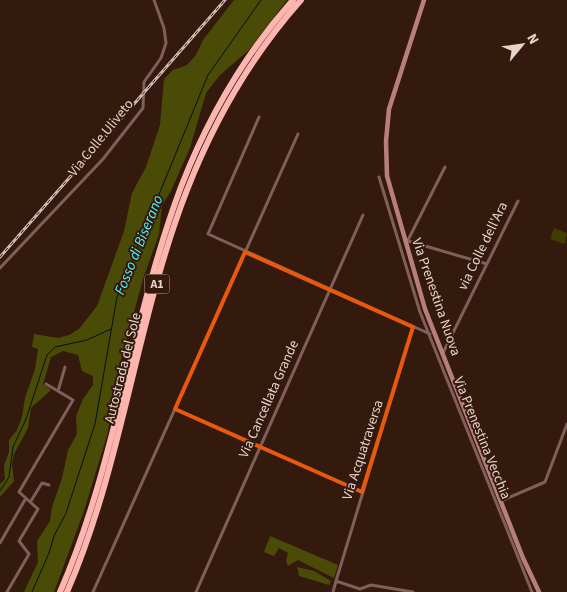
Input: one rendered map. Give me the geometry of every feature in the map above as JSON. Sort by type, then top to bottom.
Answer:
[{"type":"highway","name":"Autostrada del Sole","points":[[60,592],[84,529],[104,462],[160,251],[181,188],[200,142],[228,92],[256,49],[293,0]]},
{"type":"highway","name":"Autostrada del Sole","points":[[67,592],[90,531],[116,445],[168,245],[186,191],[205,146],[236,90],[260,52],[302,0]]},
{"type":"main road","name":"Via Prenestina Nuova","points":[[424,0],[390,106],[387,122],[387,176],[432,334],[443,355],[539,592]]},
{"type":"street","name":"Via Colle Uliveto","points":[[0,268],[102,159],[143,108],[144,82],[161,58],[166,43],[164,28],[154,0]]},
{"type":"street","points":[[259,117],[207,232],[245,252],[331,291],[432,334]]},
{"type":"street","points":[[93,592],[298,134]]},
{"type":"street","points":[[445,167],[407,243],[487,264]]},
{"type":"street","name":"Via Prenestina Vecchia","points":[[379,177],[413,289],[532,592]]},
{"type":"street","name":"via Colle dell'Ara","points":[[443,355],[518,201]]},
{"type":"street","name":"Via Cancellata Grande","points":[[196,592],[331,291],[363,214]]},
{"type":"street","name":"Via Acquatraversa","points":[[334,592],[412,327]]},
{"type":"street","points":[[58,391],[65,367]]},
{"type":"street","points":[[7,592],[29,554],[19,542],[38,509],[19,492],[72,400],[46,384]]},
{"type":"street","points":[[175,409],[362,492]]},
{"type":"street","points":[[501,502],[546,482],[567,424]]},
{"type":"street","points":[[31,502],[42,483],[49,485]]},
{"type":"street","points":[[0,543],[26,498]]},
{"type":"street","points":[[336,580],[360,589],[373,585],[413,592]]},
{"type":"highlighted area","points":[[245,252],[413,327],[362,492],[175,409]]},
{"type":"shaded area","points":[[234,0],[287,0],[249,50],[220,75],[206,93],[190,148],[171,191],[162,205],[159,234],[143,279],[115,382],[108,432],[84,511],[54,592],[24,592],[38,562],[37,541],[50,521],[52,507],[62,478],[68,450],[77,434],[76,416],[83,399],[93,385],[93,376],[82,371],[78,355],[63,351],[51,357],[43,384],[51,390],[31,408],[28,428],[14,454],[12,464],[14,481],[0,497],[0,484],[5,479],[4,466],[9,452],[9,440],[17,430],[22,417],[25,398],[35,369],[38,349],[32,347],[34,334],[58,338],[69,335],[79,329],[97,306],[124,231],[132,193],[146,167],[160,125],[164,79],[173,70],[187,65],[196,55],[203,40]]},
{"type":"shaded area","points":[[554,228],[567,233],[565,244],[550,239]]},
{"type":"shaded area","points":[[270,536],[338,565],[334,578],[298,560],[288,566],[286,561],[288,553],[279,548],[274,556],[264,552]]},
{"type":"shaded area","points":[[297,567],[314,571],[331,581],[329,585],[299,576]]},
{"type":"waterway","name":"Fosso di Biserano","points":[[32,592],[49,553],[54,536],[66,513],[95,424],[117,297],[208,75],[261,0]]},
{"type":"waterway","points":[[0,491],[9,477],[13,447],[26,419],[47,355],[55,347],[87,340],[111,329]]},
{"type":"railway","points":[[0,257],[225,0]]}]
